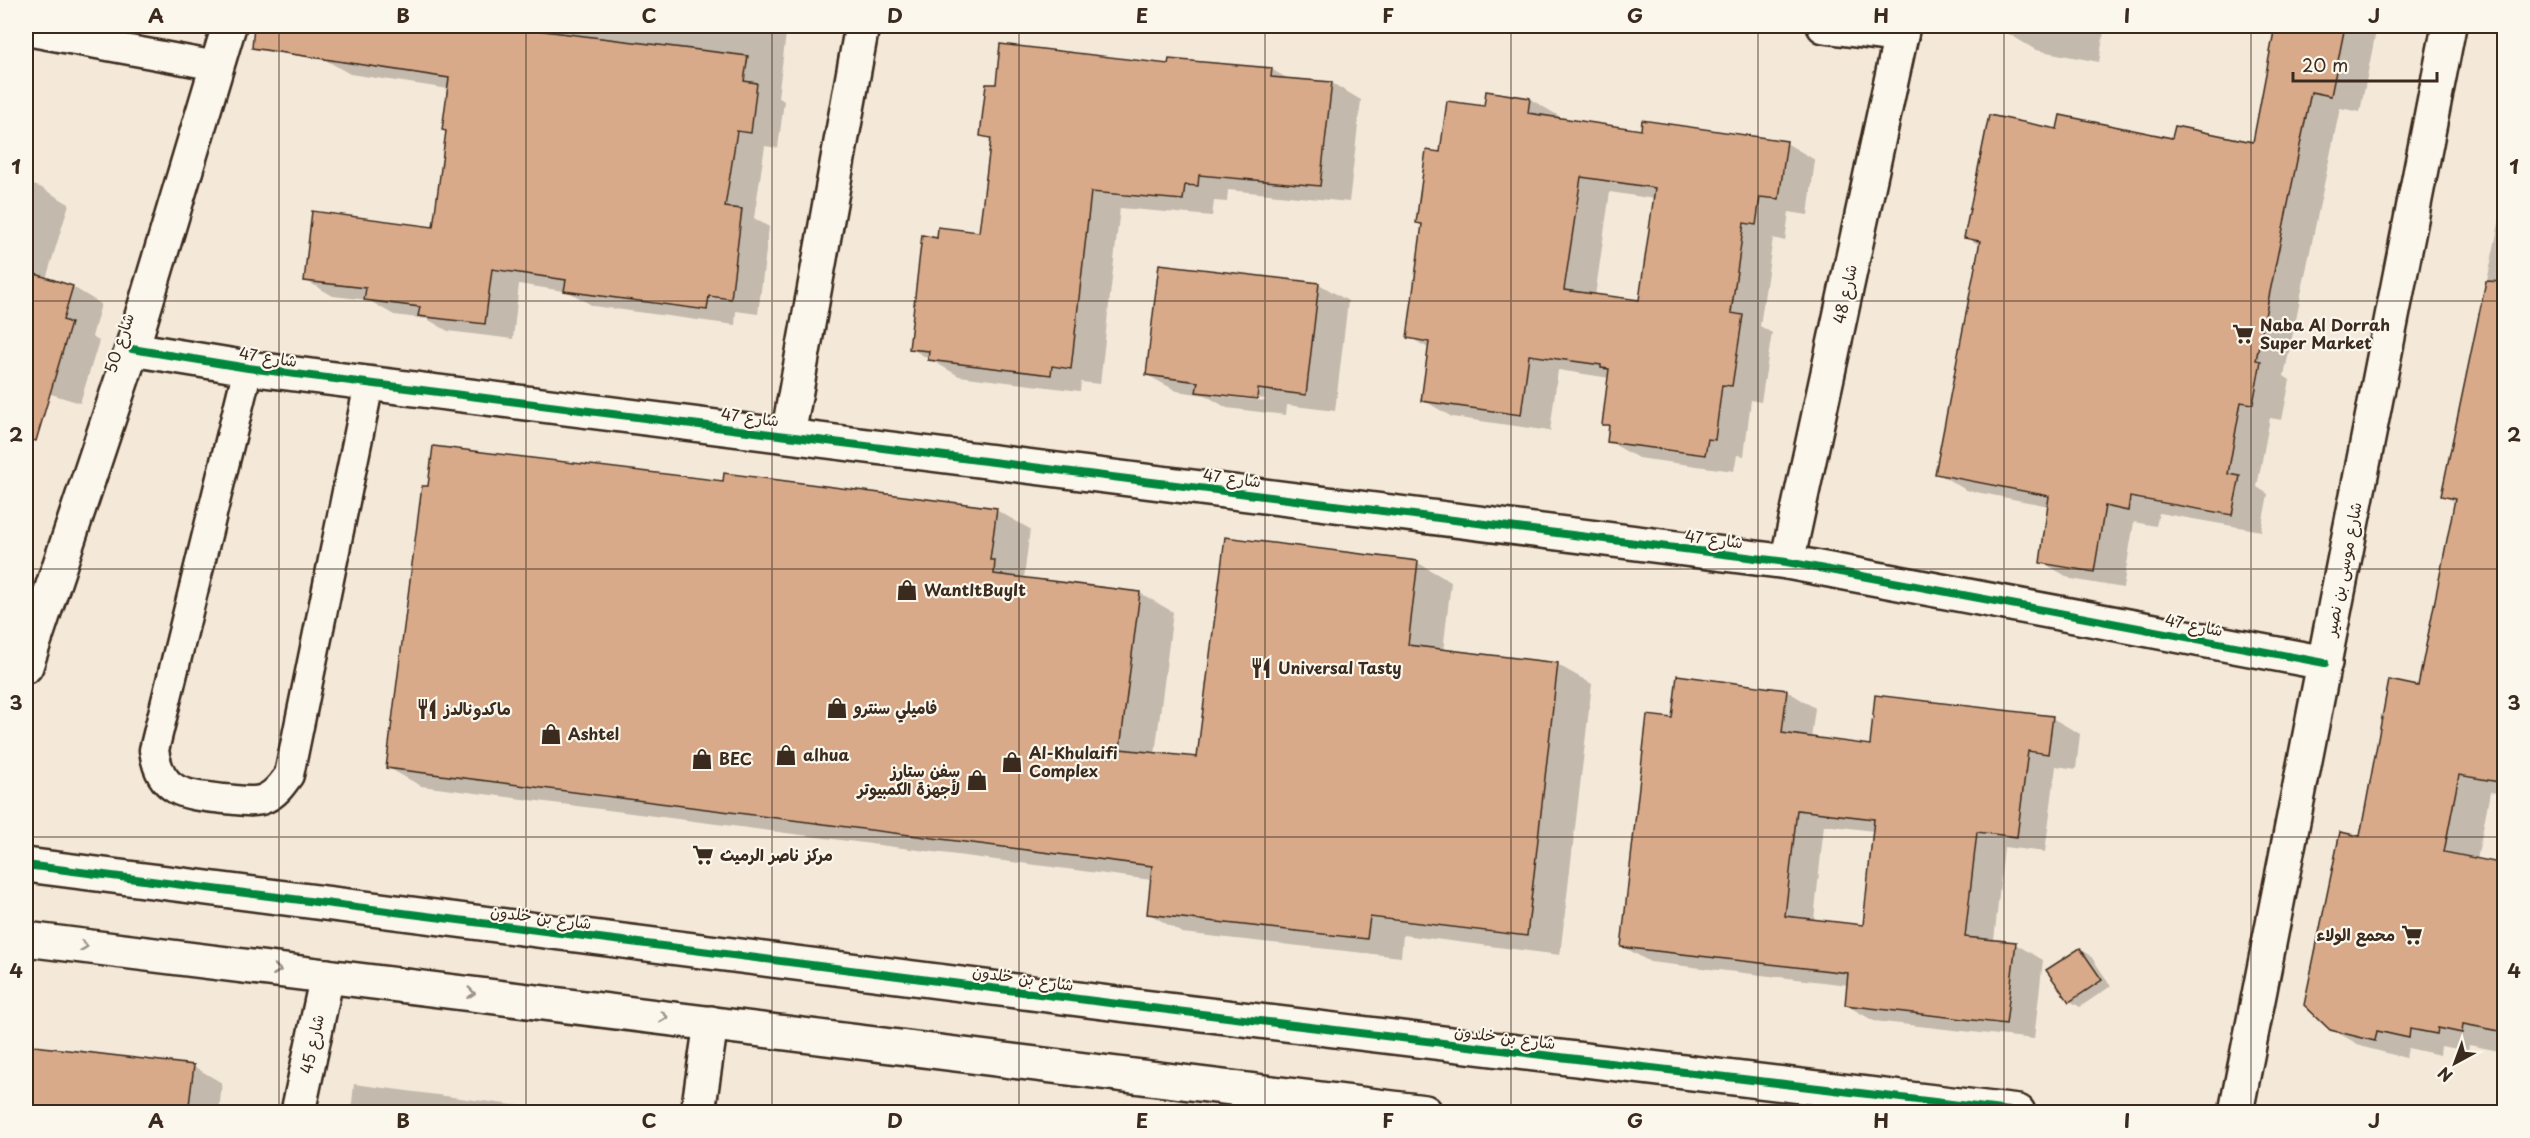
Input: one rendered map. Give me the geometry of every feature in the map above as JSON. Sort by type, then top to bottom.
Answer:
[{"type":"street","name":"شارع 50","points":[[26,666],[132,348],[229,26]]},
{"type":"street","name":"شارع 47","points":[[788,435],[862,26]]},
{"type":"street","points":[[1824,26],[1902,31]]},
{"type":"street","name":"شارع موسى بن نصير","points":[[2236,1113],[2450,26]]},
{"type":"street","name":"شارع 48","points":[[1787,562],[1902,31]]},
{"type":"street","name":"شارع 47","points":[[132,348],[248,368],[369,384],[1787,562],[2325,663]]},
{"type":"street","name":"شارع بن خلدون","points":[[26,865],[1122,1005],[2018,1113]]},
{"type":"street","points":[[26,939],[1425,1113]]},
{"type":"street","name":"شارع 45","points":[[298,1113],[327,976]]},
{"type":"street","points":[[698,1113],[711,1023]]},
{"type":"lane","points":[[26,31],[217,66]]},
{"type":"lane","points":[[248,368],[154,750],[156,766],[164,780],[177,791],[191,795],[251,801],[266,798],[280,788],[289,775],[369,384]]},
{"type":"building","points":[[254,26],[503,26],[748,56],[744,81],[757,83],[751,133],[737,131],[725,207],[742,209],[731,299],[709,296],[707,310],[564,291],[566,280],[492,269],[485,324],[418,316],[420,307],[364,300],[366,288],[304,281],[312,211],[433,227],[446,131],[442,130],[449,78],[252,48]]},
{"type":"building","points":[[2275,26],[2345,26],[2331,96],[2311,92],[2256,360],[2261,361],[2253,404],[2241,402],[2228,474],[2240,476],[2232,515],[2130,497],[2128,511],[2105,506],[2094,572],[2040,563],[2049,496],[1935,474],[1980,241],[1964,238],[1989,115],[2057,129],[2060,115],[2172,138],[2175,126],[2253,142]]},
{"type":"building","points":[[1000,44],[1168,64],[1169,59],[1272,68],[1271,77],[1332,82],[1320,186],[1199,175],[1198,186],[1185,185],[1183,200],[1091,192],[1071,369],[1052,366],[1051,375],[928,360],[929,351],[909,349],[922,235],[937,238],[938,227],[979,232],[991,138],[980,136],[986,84],[996,84]]},
{"type":"building","points":[[1486,91],[1530,98],[1528,113],[1641,130],[1642,120],[1787,141],[1779,199],[1760,197],[1756,225],[1744,223],[1731,313],[1743,315],[1732,386],[1722,385],[1715,440],[1708,439],[1705,455],[1607,442],[1609,425],[1602,425],[1609,369],[1601,368],[1601,365],[1529,355],[1521,415],[1421,401],[1429,342],[1407,338],[1422,224],[1416,223],[1426,150],[1440,152],[1447,101],[1484,106]],"holes":[[[1581,177],[1655,188],[1639,300],[1564,290]]]},
{"type":"building","points":[[1159,264],[1319,283],[1306,395],[1258,389],[1257,399],[1196,392],[1198,382],[1146,375]]},
{"type":"building","points":[[26,271],[73,286],[63,320],[71,323],[36,441],[26,439]]},
{"type":"building","points":[[2486,281],[2505,282],[2505,783],[2459,775],[2444,852],[2505,864],[2505,1032],[2463,1024],[2462,1033],[2438,1028],[2437,1034],[2410,1029],[2409,1038],[2377,1031],[2375,1041],[2330,1030],[2304,1005],[2340,832],[2360,836],[2389,680],[2418,686],[2455,499],[2441,496]]},
{"type":"building","points":[[433,446],[723,481],[724,473],[997,508],[990,560],[995,560],[994,574],[1140,592],[1120,749],[1197,757],[1225,537],[1418,561],[1408,645],[1558,663],[1527,936],[1370,917],[1367,939],[1147,914],[1152,866],[386,768],[422,486],[428,486]]},
{"type":"building","points":[[1677,675],[1787,690],[1782,733],[1870,745],[1875,695],[2053,716],[2048,754],[2028,751],[2017,837],[1977,832],[1965,937],[2016,942],[2006,1024],[1845,1005],[1848,973],[1621,947],[1647,715],[1672,718]],"holes":[[[1797,810],[1874,819],[1863,925],[1785,916]]]},
{"type":"building","points":[[2080,948],[2102,980],[2069,1002],[2046,970]]},
{"type":"building","points":[[26,1045],[194,1065],[188,1113],[26,1113]]},
{"type":"cycle path","points":[[132,349],[248,368],[1787,562],[2325,663]]},
{"type":"cycle path","points":[[26,865],[1110,1003],[2018,1112]]},
{"type":"place","name":"Naba Al Dorrah Super Market","points":[[2243,334]]},
{"type":"place","name":"WantItBuyIt","points":[[907,590]]},
{"type":"place","name":"Universal Tasty","points":[[1261,668]]},
{"type":"place","name":"فاميلي سنترو","points":[[837,708]]},
{"type":"place","name":"ماكدونالدز","points":[[427,709]]},
{"type":"place","name":"Ashtel","points":[[551,734]]},
{"type":"place","name":"alhua","points":[[786,755]]},
{"type":"place","name":"BEC","points":[[702,759]]},
{"type":"place","name":"Al-Khulaifi Complex","points":[[1012,762]]},
{"type":"place","name":"سفن ستارز لأجهزة الكمبيوتر","points":[[977,780]]},
{"type":"place","name":"مركز ناصر الرميث","points":[[703,855]]},
{"type":"place","name":"محمع الولاء","points":[[2412,935]]}]
